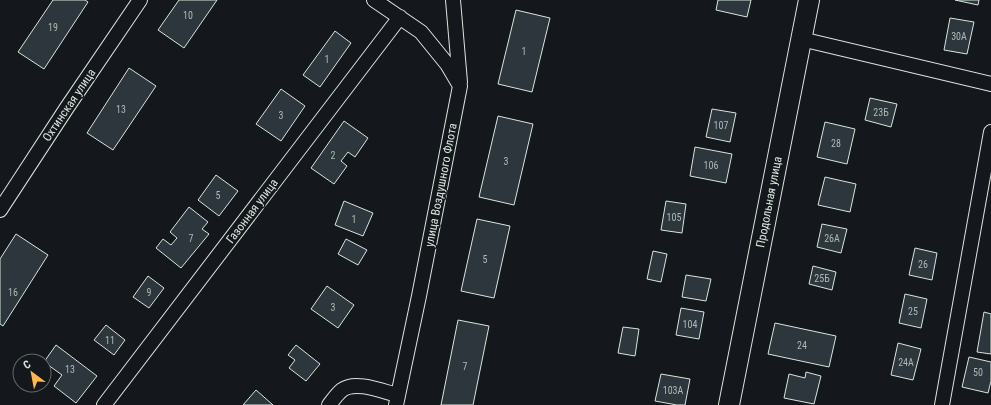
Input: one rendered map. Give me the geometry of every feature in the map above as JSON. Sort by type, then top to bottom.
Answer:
[{"type":"street","name":"Охтинская улица","points":[[0,210],[140,0]]},
{"type":"street","points":[[374,0],[421,32],[447,64],[460,86]]},
{"type":"street","name":"улица Воздушного Флота","points":[[396,400],[460,86],[453,0]]},
{"type":"street","name":"Продольная улица","points":[[729,405],[809,0]]},
{"type":"street","name":"Газонная улица","points":[[104,405],[400,17]]},
{"type":"street","points":[[801,39],[991,84]]},
{"type":"street","points":[[942,405],[991,132]]},
{"type":"street","points":[[329,405],[342,390],[351,386],[361,386],[396,400]]},
{"type":"building","points":[[53,0],[85,0],[88,2],[44,69],[18,52]]},
{"type":"building","points":[[179,0],[217,0],[184,48],[158,30]]},
{"type":"building","points":[[718,0],[751,0],[747,17],[716,10]]},
{"type":"building","points":[[955,0],[979,0],[978,5]]},
{"type":"building","points":[[516,10],[550,18],[532,92],[498,84]]},
{"type":"building","points":[[950,18],[974,22],[967,54],[944,50]]},
{"type":"building","points":[[335,31],[351,43],[320,87],[303,75]]},
{"type":"building","points":[[129,68],[156,86],[113,150],[87,133]]},
{"type":"building","points":[[281,89],[305,106],[281,141],[256,124]]},
{"type":"building","points":[[870,98],[897,104],[891,127],[865,120]]},
{"type":"building","points":[[712,109],[736,113],[730,142],[706,137]]},
{"type":"building","points":[[498,116],[533,124],[514,205],[479,197]]},
{"type":"building","points":[[344,121],[368,138],[355,157],[348,152],[341,161],[347,166],[334,184],[311,168]]},
{"type":"building","points":[[825,122],[855,129],[847,164],[817,157]]},
{"type":"building","points":[[695,147],[732,154],[726,183],[690,176]]},
{"type":"building","points":[[216,175],[238,191],[219,216],[198,200]]},
{"type":"building","points":[[825,177],[856,184],[850,212],[818,205]]},
{"type":"building","points":[[344,201],[373,213],[363,236],[335,225]]},
{"type":"building","points":[[666,201],[686,204],[682,233],[661,230]]},
{"type":"building","points":[[189,207],[208,222],[202,229],[209,234],[181,268],[156,248],[163,239],[171,245],[177,238],[170,232]]},
{"type":"building","points":[[477,219],[510,226],[494,298],[461,291]]},
{"type":"building","points":[[822,224],[847,229],[841,253],[817,247]]},
{"type":"building","points":[[16,234],[48,255],[3,326],[0,324],[0,259]]},
{"type":"building","points":[[346,239],[367,250],[358,265],[338,254]]},
{"type":"building","points":[[915,248],[937,253],[932,280],[909,275]]},
{"type":"building","points":[[653,251],[667,254],[661,282],[647,279]]},
{"type":"building","points":[[813,266],[836,272],[832,290],[809,284]]},
{"type":"building","points":[[686,275],[711,279],[706,301],[682,297]]},
{"type":"building","points":[[148,276],[164,288],[149,308],[133,297]]},
{"type":"building","points":[[327,286],[354,305],[338,328],[311,309]]},
{"type":"building","points":[[905,294],[927,299],[921,328],[899,323]]},
{"type":"building","points":[[681,308],[704,312],[699,339],[676,335]]},
{"type":"building","points":[[984,312],[991,314],[991,354],[977,352]]},
{"type":"building","points":[[458,320],[489,326],[473,405],[441,405]]},
{"type":"building","points":[[775,323],[836,336],[829,367],[768,354]]},
{"type":"building","points":[[106,325],[125,340],[114,355],[94,340]]},
{"type":"building","points":[[623,327],[639,329],[635,356],[618,353]]},
{"type":"building","points":[[898,343],[921,349],[913,380],[891,375]]},
{"type":"building","points":[[56,345],[97,376],[76,403],[54,386],[62,375],[52,368],[52,353],[50,353]]},
{"type":"building","points":[[296,345],[320,364],[306,381],[289,368],[295,360],[288,355]]},
{"type":"building","points":[[969,357],[991,362],[991,381],[988,393],[962,387]]},
{"type":"building","points":[[806,372],[821,376],[814,404],[784,398],[789,374],[805,378]]},
{"type":"building","points":[[661,374],[690,379],[685,405],[655,401]]},
{"type":"building","points":[[256,390],[273,405],[243,405]]}]
